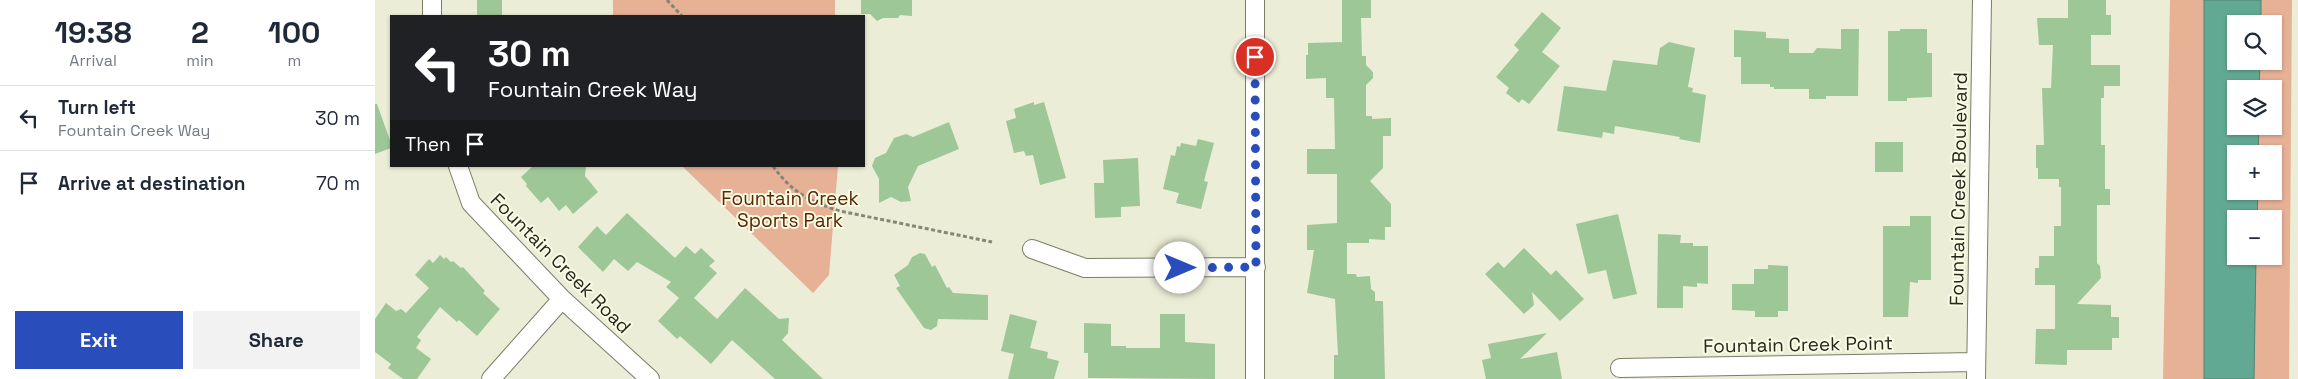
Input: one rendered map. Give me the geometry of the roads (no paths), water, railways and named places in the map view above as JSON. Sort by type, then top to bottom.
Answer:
[{"type":"street","points":[[432,0],[432,15]]},
{"type":"street","points":[[1255,0],[1255,379]]},
{"type":"street","name":"Fountain Creek Boulevard","points":[[1976,371],[1982,0]]},
{"type":"street","name":"Fountain Creek Road","points":[[458,167],[471,203],[562,299],[650,379]]},
{"type":"street","points":[[1032,249],[1085,268],[1256,267]]},
{"type":"street","points":[[491,379],[562,299]]},
{"type":"street","name":"Fountain Creek Point","points":[[1620,368],[1976,371]]},
{"type":"water","points":[[2204,0],[2261,0],[2261,15],[2227,15],[2227,70],[2260,70],[2259,80],[2227,80],[2227,135],[2259,135],[2258,145],[2227,145],[2227,200],[2258,200],[2257,210],[2227,210],[2227,265],[2256,265],[2254,379],[2204,379]]},
{"type":"park label","name":"Fountain Creek Sports Park","points":[[790,209]]}]
